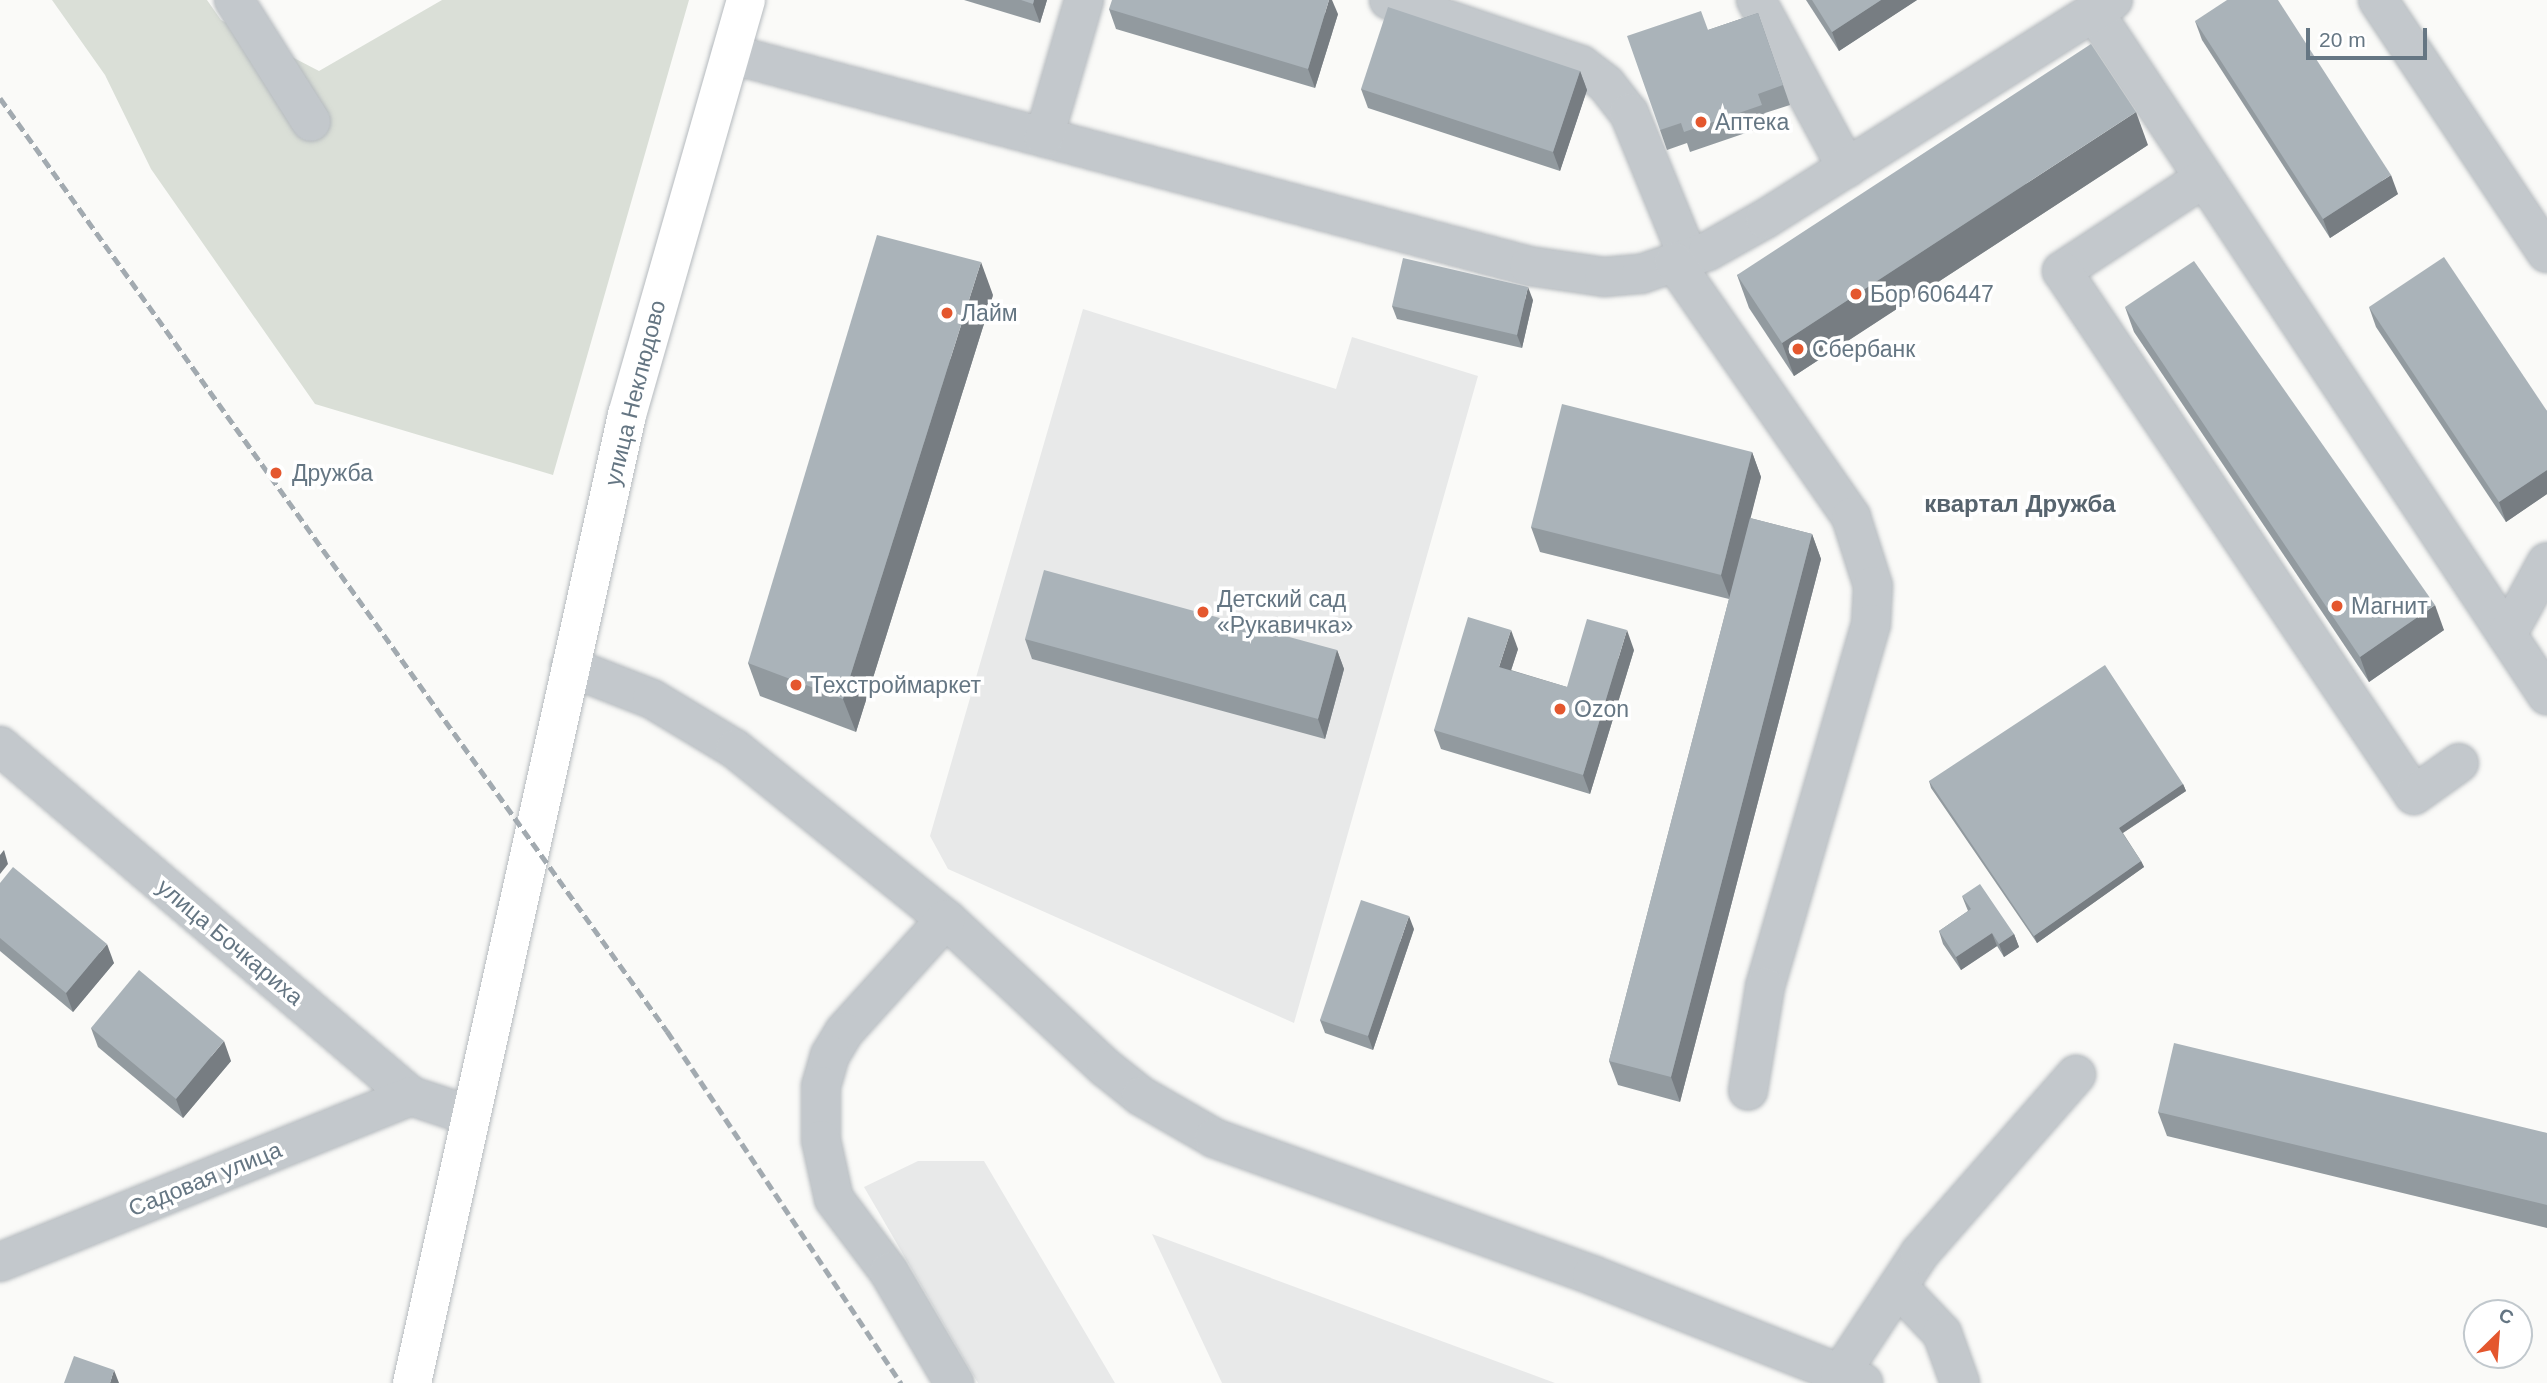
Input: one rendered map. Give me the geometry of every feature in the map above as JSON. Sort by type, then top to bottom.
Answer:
[{"type":"main road","name":"улица Неклюдово","points":[[412,1383],[627,415],[746,0]]},
{"type":"street","points":[[234,0],[311,122]]},
{"type":"street","points":[[1044,137],[1084,0]]},
{"type":"street","points":[[1389,0],[1581,65],[1606,84],[1629,113],[1681,260],[1851,517],[1873,586],[1871,624],[1766,986],[1748,1091]]},
{"type":"street","points":[[1756,0],[1847,168]]},
{"type":"street","points":[[2378,0],[2547,253]]},
{"type":"street","points":[[730,54],[1529,266],[1604,277],[1641,274],[1681,260],[1765,219],[2104,6],[2204,178],[2547,695]]},
{"type":"street","points":[[2204,178],[2062,271],[2414,795],[2459,763]]},
{"type":"street","points":[[2507,635],[2547,562]]},
{"type":"street","points":[[570,667],[652,699],[735,749],[946,919],[1106,1068],[1141,1096],[1214,1138],[1592,1275],[1852,1378],[1898,1287],[1920,1253],[2076,1074]]},
{"type":"street","name":"улица Бочкариха","points":[[0,746],[411,1096],[471,1116]]},
{"type":"street","points":[[946,919],[844,1032],[830,1055],[821,1086],[821,1140],[834,1199],[889,1272],[954,1383]]},
{"type":"street","name":"Садовая улица","points":[[0,1262],[411,1096]]},
{"type":"street","points":[[1898,1287],[1942,1333],[1959,1383]]},
{"type":"shaded area","points":[[52,0],[207,0],[221,20],[319,71],[442,0],[689,0],[553,475],[315,404],[151,169],[105,75]]},
{"type":"shaded area","name":"Детский сад «Рукавичка»","points":[[1083,309],[1336,389],[1352,337],[1478,376],[1294,1023],[948,869],[930,836]]},
{"type":"shaded area","points":[[918,1161],[984,1161],[1115,1383],[978,1383],[864,1187]]},
{"type":"shaded area","points":[[1152,1234],[1555,1383],[1222,1383]]},
{"type":"building","points":[[1112,0],[1329,0],[1308,69],[1109,9]]},
{"type":"building","points":[[1812,0],[1881,0],[1832,32]]},
{"type":"building","points":[[2227,0],[2278,0],[2391,175],[2323,219],[2195,21]]},
{"type":"building","points":[[1388,7],[1580,71],[1553,152],[1361,89]]},
{"type":"building","points":[[1701,11],[1708,30],[1758,13],[1783,85],[1758,94],[1762,105],[1684,132],[1681,123],[1660,130],[1627,36]]},
{"type":"building","points":[[2091,44],[2136,112],[1782,343],[1737,275]]},
{"type":"building","points":[[877,235],[981,262],[843,699],[748,663]]},
{"type":"building","points":[[2444,257],[2547,411],[2547,470],[2499,502],[2369,307]]},
{"type":"building","points":[[1403,258],[1528,287],[1517,335],[1392,306]]},
{"type":"building","points":[[2194,261],[2435,605],[2360,657],[2125,307]]},
{"type":"building","points":[[1562,404],[1752,452],[1721,575],[1531,527]]},
{"type":"building","points":[[1750,518],[1812,534],[1671,1077],[1609,1061]]},
{"type":"building","points":[[1044,570],[1337,650],[1318,719],[1025,639]]},
{"type":"building","points":[[1468,617],[1511,630],[1499,667],[1567,687],[1587,619],[1627,630],[1583,775],[1434,730]]},
{"type":"building","points":[[2105,665],[2183,784],[2119,828],[2141,861],[2034,936],[1929,781]]},
{"type":"building","points":[[13,867],[107,944],[66,993],[0,938],[0,883]]},
{"type":"building","points":[[1980,884],[2014,934],[1999,944],[1992,933],[1956,957],[1939,931],[1971,909],[1962,896]]},
{"type":"building","points":[[1361,900],[1409,916],[1368,1036],[1320,1020]]},
{"type":"building","points":[[139,970],[224,1041],[176,1099],[91,1028]]},
{"type":"building","points":[[2174,1043],[2547,1133],[2547,1205],[2158,1112]]},
{"type":"building","points":[[74,1356],[114,1370],[110,1383],[64,1383]]},
{"type":"railway","points":[[0,98],[667,1031],[901,1383]]},
{"type":"place","name":"Аптека","points":[[1701,122]]},
{"type":"place","name":"Бор 606447","points":[[1856,294]]},
{"type":"place","name":"Лайм","points":[[947,313]]},
{"type":"place","name":"Сбербанк","points":[[1798,349]]},
{"type":"place","name":"Дружба","points":[[276,473]]},
{"type":"place","name":"Магнит","points":[[2337,606]]},
{"type":"place","name":"Детский сад «Рукавичка»","points":[[1203,612]]},
{"type":"place","name":"Техстроймаркет","points":[[796,685]]},
{"type":"place","name":"Ozon","points":[[1560,709]]},
{"type":"district","name":"квартал Дружба","points":[[2020,504]]}]
